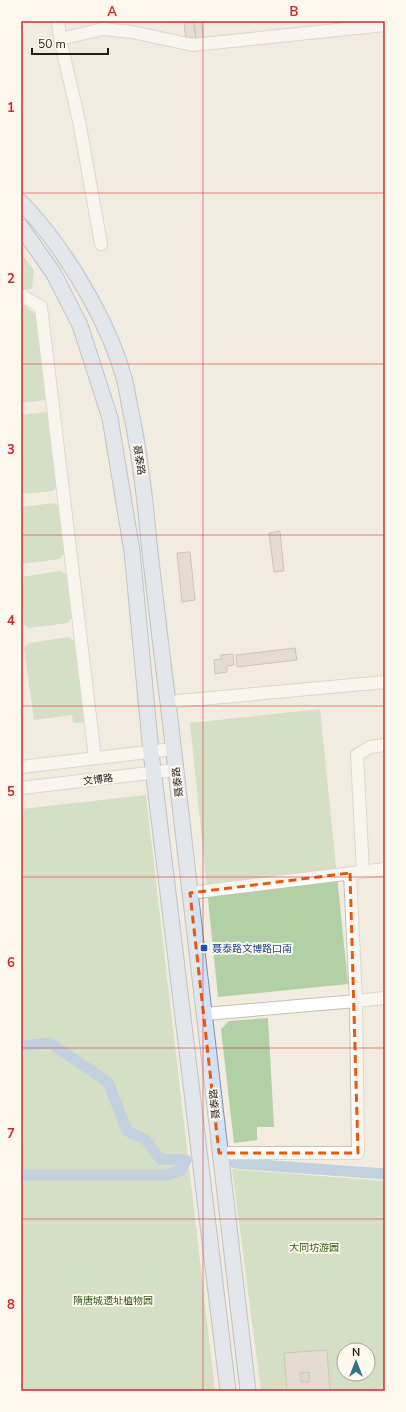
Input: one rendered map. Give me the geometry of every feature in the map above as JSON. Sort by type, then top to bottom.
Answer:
[{"type":"main road","name":"聂泰路","points":[[21,202],[29,210],[68,261],[105,327],[124,378],[135,428],[144,488],[157,618],[205,1014],[219,1153],[248,1391]]},
{"type":"main road","name":"聂泰路","points":[[21,227],[54,274],[80,325],[110,418],[132,551],[151,752],[228,1391]]},
{"type":"street","points":[[58,21],[60,39],[79,121],[101,244]]},
{"type":"street","points":[[60,39],[103,29],[132,32],[193,45],[385,25]]},
{"type":"street","points":[[21,295],[41,307],[95,758]]},
{"type":"street","points":[[168,702],[385,682]]},
{"type":"street","points":[[363,872],[357,755],[370,747],[385,745]]},
{"type":"street","points":[[21,767],[173,749]]},
{"type":"street","name":"文博路","points":[[21,788],[176,770]]},
{"type":"street","points":[[190,893],[385,869]]},
{"type":"street","points":[[219,1153],[358,1154],[356,1001],[350,873]]},
{"type":"street","points":[[205,1014],[385,998]]},
{"type":"highlighted area","points":[[350,873],[358,1153],[219,1153],[190,893]]},
{"type":"green space","points":[[21,253],[34,270],[32,289],[21,290]]},
{"type":"green space","points":[[21,306],[25,306],[35,314],[46,400],[21,403]]},
{"type":"green space","points":[[45,412],[50,415],[59,484],[53,491],[21,494],[21,415]]},
{"type":"green space","points":[[54,503],[59,507],[65,552],[60,559],[21,564],[21,507]]},
{"type":"green space","points":[[61,571],[67,575],[72,616],[68,623],[29,628],[22,623],[21,577]]},
{"type":"green space","points":[[69,637],[74,641],[85,722],[73,723],[72,715],[34,720],[24,648],[29,643]]},
{"type":"green space","points":[[320,709],[348,984],[218,997],[190,723]]},
{"type":"green space","name":"隋唐城遗址植物园","points":[[146,795],[215,1391],[21,1391],[21,809]]},
{"type":"green space","points":[[268,1018],[274,1127],[257,1127],[257,1140],[234,1143],[221,1029],[229,1021]]},
{"type":"green space","name":"大同坊游园","points":[[232,1169],[385,1181],[385,1391],[261,1391]]},
{"type":"building","points":[[184,21],[194,21],[196,41],[186,42]]},
{"type":"building","points":[[194,21],[201,21],[204,40],[196,41]]},
{"type":"building","points":[[280,531],[284,571],[274,572],[269,533]]},
{"type":"building","points":[[190,552],[195,600],[182,602],[177,553]]},
{"type":"building","points":[[295,648],[297,660],[237,667],[236,655]]},
{"type":"building","points":[[233,654],[234,665],[227,666],[227,672],[215,674],[214,660],[221,659],[221,655]]},
{"type":"building","points":[[327,1350],[330,1391],[287,1391],[284,1353]],"holes":[[[309,1372],[309,1382],[301,1382],[300,1373]]]},
{"type":"waterway","points":[[21,1046],[50,1043],[108,1082],[127,1131],[145,1139],[160,1159],[186,1160],[181,1170],[167,1175],[21,1175]]},
{"type":"waterway","points":[[235,1163],[385,1174]]},
{"type":"place","name":"聂泰路文博路口南","points":[[204,948]]}]
